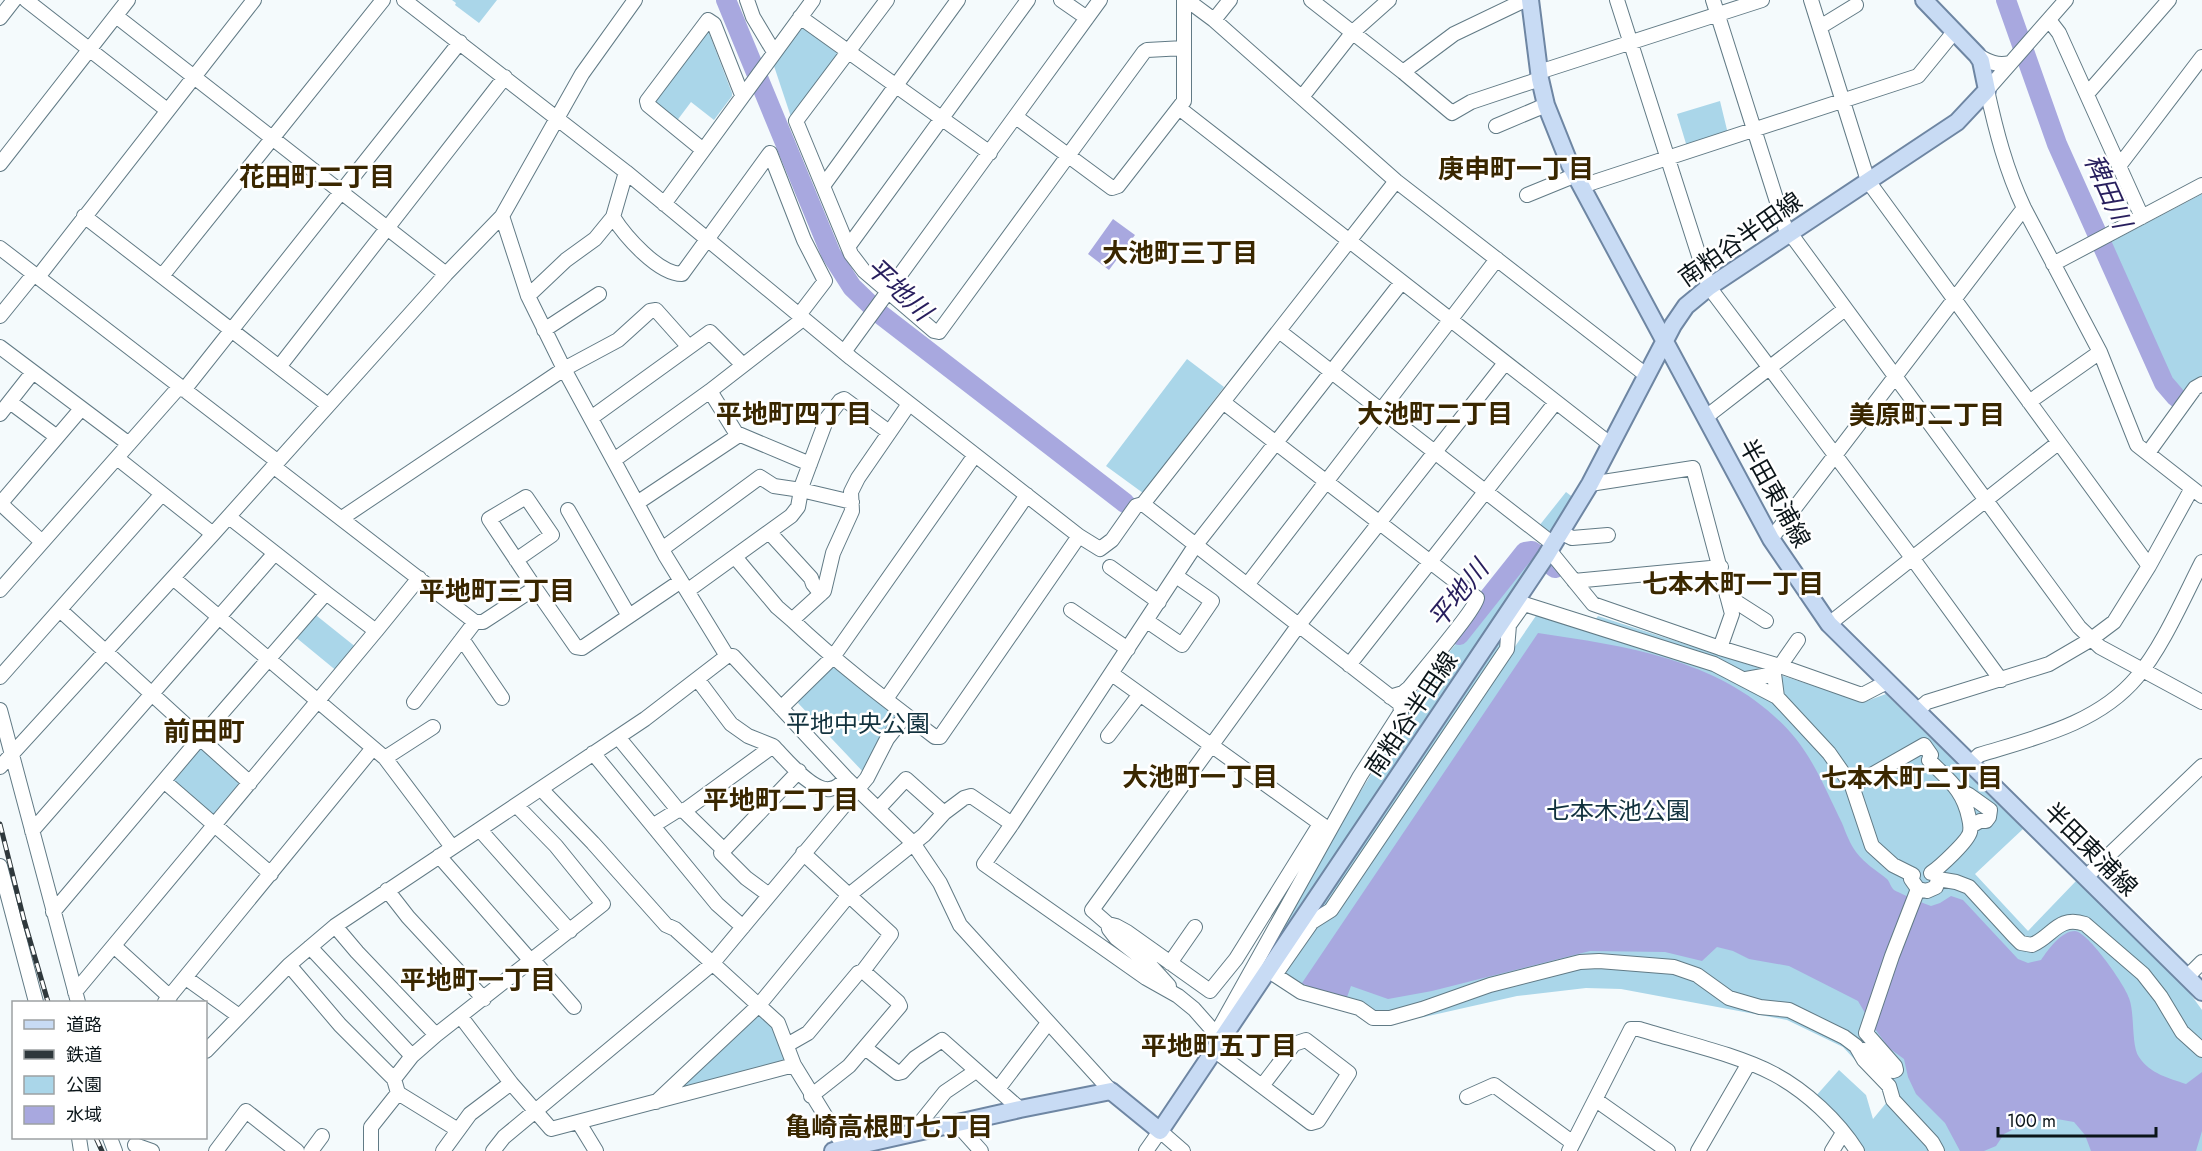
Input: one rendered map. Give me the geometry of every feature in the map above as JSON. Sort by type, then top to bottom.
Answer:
[{"type":"main road","name":"半田東浦線","points":[[1530,0],[1540,75],[1546,105],[1554,127],[1579,180],[1771,539],[1829,624],[2202,992]]},
{"type":"main road","points":[[1924,0],[1977,55],[1981,61],[1987,90]]},
{"type":"main road","name":"南粕谷半田線","points":[[1160,1131],[1216,1043],[1359,837],[1550,549],[1590,484],[1646,375],[1686,306],[1709,287],[1957,122],[1987,90]]},
{"type":"main road","points":[[846,1149],[1020,1109],[1111,1092],[1160,1131]]},
{"type":"street","points":[[0,18],[14,0]]},
{"type":"street","points":[[26,0],[167,110]]},
{"type":"street","points":[[0,164],[128,0]]},
{"type":"street","points":[[0,316],[84,216],[254,0]]},
{"type":"street","points":[[162,276],[383,0]]},
{"type":"street","points":[[404,0],[626,172],[909,404],[1079,536],[1100,549],[1112,540],[1136,506],[1143,504],[1396,181]]},
{"type":"street","points":[[0,767],[229,517],[446,274],[502,216],[582,74],[635,0]]},
{"type":"street","points":[[747,0],[770,58]]},
{"type":"street","points":[[664,204],[813,0]]},
{"type":"street","points":[[887,0],[796,121],[848,247],[864,271],[887,295],[934,331],[939,332],[1144,52],[1184,48]]},
{"type":"street","points":[[823,186],[958,0]]},
{"type":"street","points":[[848,247],[1028,0]]},
{"type":"street","points":[[1061,0],[1087,18]]},
{"type":"street","points":[[844,352],[1100,0]]},
{"type":"street","points":[[1016,117],[1112,188],[1118,186],[1184,101],[1185,0]]},
{"type":"street","points":[[1185,0],[1214,20],[1396,181],[1646,375]]},
{"type":"street","points":[[1214,20],[1230,0]]},
{"type":"street","points":[[1311,0],[1452,113],[1471,102],[1630,42],[1762,0]]},
{"type":"street","points":[[1302,98],[1353,32],[1389,0]]},
{"type":"street","points":[[1403,72],[1454,34],[1525,0]]},
{"type":"street","points":[[1617,0],[1709,287],[2001,680]]},
{"type":"street","points":[[1713,0],[1785,227],[1985,501],[2090,640],[2142,671],[2202,702]]},
{"type":"street","points":[[1811,0],[1868,181],[2149,566]]},
{"type":"street","points":[[1917,711],[1927,702],[2049,664],[2090,640],[2117,618],[2197,492],[2137,444],[2100,352],[2024,208],[2001,151],[1987,90],[2066,0]]},
{"type":"street","points":[[2087,94],[2169,0]]},
{"type":"street","points":[[1820,27],[1856,5]]},
{"type":"street","points":[[116,16],[446,274]]},
{"type":"street","points":[[800,17],[990,153]]},
{"type":"street","points":[[703,150],[648,105],[648,101],[708,20],[714,24],[746,91]]},
{"type":"street","points":[[2049,20],[2059,33],[2142,217]]},
{"type":"street","points":[[1527,195],[1667,157],[1918,76],[1954,32]]},
{"type":"street","points":[[0,590],[232,330],[460,42]]},
{"type":"street","points":[[1977,55],[2001,65],[2014,59]]},
{"type":"street","points":[[2119,166],[2202,57]]},
{"type":"street","points":[[279,367],[505,77]]},
{"type":"street","points":[[1496,126],[1546,105]]},
{"type":"street","points":[[1179,108],[1610,444]]},
{"type":"street","points":[[613,217],[624,234],[641,251],[675,274],[682,274],[770,153],[804,240],[825,281],[801,317],[710,391],[614,460]]},
{"type":"street","points":[[528,296],[566,260],[595,239],[613,217],[626,172]]},
{"type":"street","points":[[2053,264],[2202,185]]},
{"type":"street","points":[[1771,539],[1836,457],[2024,208]]},
{"type":"street","points":[[84,216],[328,405]]},
{"type":"street","points":[[502,216],[528,296],[544,330],[662,549],[727,656]]},
{"type":"street","points":[[0,248],[182,388],[342,518],[476,622],[483,622],[536,588]]},
{"type":"street","points":[[1247,585],[1497,259]]},
{"type":"street","points":[[1178,996],[1146,978],[984,864],[1195,546],[1401,283]]},
{"type":"street","points":[[544,330],[599,294]]},
{"type":"street","points":[[1706,417],[1845,309]]},
{"type":"street","points":[[342,518],[564,369],[618,339],[653,310],[656,310],[689,347]]},
{"type":"street","points":[[1280,331],[1486,492],[1550,549],[1593,604],[1777,670],[1862,695],[1887,682]]},
{"type":"street","points":[[591,418],[710,332],[743,365]]},
{"type":"street","points":[[0,347],[129,444]]},
{"type":"street","points":[[2029,402],[2100,352]]},
{"type":"street","points":[[1223,402],[1379,524],[1477,598],[1477,602],[1403,693],[1360,776],[1236,959],[1210,991],[1127,932],[1108,924],[1092,910],[1298,626],[1379,524],[1505,363]]},
{"type":"street","points":[[0,414],[33,372]]},
{"type":"street","points":[[2148,453],[2195,388],[2202,384]]},
{"type":"street","points":[[710,391],[733,430],[739,435],[810,464]]},
{"type":"street","points":[[516,560],[552,535],[526,497],[489,519],[516,560],[576,647],[579,649],[629,616],[735,557],[791,516],[798,507],[801,490],[827,418],[840,400],[844,399],[889,432]]},
{"type":"street","points":[[10,402],[57,437]]},
{"type":"street","points":[[1349,665],[1555,403]]},
{"type":"street","points":[[792,620],[824,591],[833,553],[852,511],[851,492],[858,478],[909,404]]},
{"type":"street","points":[[42,542],[0,504],[81,409]]},
{"type":"street","points":[[637,502],[739,435]]},
{"type":"street","points":[[1829,624],[2058,443]]},
{"type":"street","points":[[781,708],[833,657],[975,455]]},
{"type":"street","points":[[117,458],[213,534]]},
{"type":"street","points":[[1590,484],[1693,468],[1732,614],[1720,648]]},
{"type":"street","points":[[662,549],[760,477],[774,486],[852,502]]},
{"type":"street","points":[[0,677],[162,494]]},
{"type":"street","points":[[886,699],[1027,495]]},
{"type":"street","points":[[1143,504],[1397,704]]},
{"type":"street","points":[[568,510],[629,616]]},
{"type":"street","points":[[229,517],[376,631]]},
{"type":"street","points":[[770,531],[811,578],[821,594]]},
{"type":"street","points":[[1550,549],[1572,537],[1608,535]]},
{"type":"street","points":[[735,557],[777,607],[833,657],[935,737],[940,737],[1079,536]]},
{"type":"street","points":[[32,831],[275,553]]},
{"type":"street","points":[[1971,763],[1979,755],[2061,729],[2108,703],[2128,687],[2142,671],[2202,562]]},
{"type":"street","points":[[1110,567],[1159,602]]},
{"type":"street","points":[[1574,581],[1721,567]]},
{"type":"street","points":[[1147,621],[1182,645],[1212,601],[1176,576]]},
{"type":"street","points":[[173,578],[385,758],[452,847]]},
{"type":"street","points":[[76,997],[114,946],[419,578]]},
{"type":"street","points":[[53,912],[326,593]]},
{"type":"street","points":[[1727,596],[1766,621]]},
{"type":"street","points":[[1912,874],[1911,879],[1916,895],[1866,1033],[1895,1066],[1896,1070],[1893,1071],[1844,1037],[1789,1010],[1760,1007],[1729,998],[1697,975],[1674,967],[1599,961],[1580,962],[1490,985],[1422,1009],[1382,1018],[1373,1018],[1359,1008],[1301,992],[1275,975],[1312,922],[1331,910],[1507,649],[1509,625],[1524,604],[1714,664],[1777,697],[1829,753],[1852,786],[1872,846],[1893,865],[1912,874],[1925,871],[1935,880],[1956,882],[1969,887],[2021,943],[2032,945],[2037,943],[2056,926],[2068,922],[2076,921],[2085,924],[2143,974],[2161,997],[2182,1032],[2202,1050]]},
{"type":"street","points":[[60,610],[250,783]]},
{"type":"street","points":[[1071,610],[1128,649]]},
{"type":"street","points":[[414,702],[476,622]]},
{"type":"street","points":[[462,639],[502,698]]},
{"type":"street","points":[[1777,697],[1777,670],[1798,640]]},
{"type":"street","points":[[207,1051],[289,965],[336,926],[618,737],[698,680],[727,656],[733,656],[846,778],[913,843],[940,883],[960,925],[1111,1092]]},
{"type":"street","points":[[1746,679],[1777,670]]},
{"type":"street","points":[[1112,674],[1325,827]]},
{"type":"street","points":[[698,680],[731,724],[748,736],[773,746],[814,785],[829,789],[838,786],[846,778]]},
{"type":"street","points":[[1108,736],[1140,694]]},
{"type":"street","points":[[0,710],[76,997]]},
{"type":"street","points":[[493,1151],[504,1137],[712,964],[867,778],[887,739],[906,715]]},
{"type":"street","points":[[385,758],[433,727]]},
{"type":"street","points":[[618,737],[681,810],[724,850]]},
{"type":"street","points":[[1852,786],[1928,741],[1931,755],[1929,760]]},
{"type":"street","points":[[654,825],[681,810],[773,746]]},
{"type":"street","points":[[114,946],[168,1000],[373,748]]},
{"type":"street","points":[[1929,760],[1947,751]]},
{"type":"street","points":[[593,753],[717,904],[743,927]]},
{"type":"street","points":[[1929,760],[1959,790],[1990,810],[1997,811],[2005,807]]},
{"type":"street","points":[[2086,877],[2202,766]]},
{"type":"street","points":[[769,895],[746,878],[721,853],[799,771]]},
{"type":"street","points":[[878,809],[906,779],[944,813]]},
{"type":"street","points":[[165,782],[270,874]]},
{"type":"street","points":[[541,789],[666,925],[675,929],[778,1023],[794,1065],[846,1149]]},
{"type":"street","points":[[1916,895],[1927,891],[1966,840],[1971,826],[1967,808],[1959,790]]},
{"type":"street","points":[[656,1102],[759,1005],[849,895],[913,843],[944,813],[970,796],[1012,824]]},
{"type":"street","points":[[394,1079],[412,1056],[436,1035],[603,904],[556,846],[517,806]]},
{"type":"street","points":[[1971,826],[1980,821],[1986,821],[1990,810]]},
{"type":"street","points":[[1216,1043],[1325,827]]},
{"type":"street","points":[[480,830],[570,931]]},
{"type":"street","points":[[787,1045],[808,1033],[858,973],[863,971],[891,934],[803,853]]},
{"type":"street","points":[[440,856],[574,1007]]},
{"type":"street","points":[[0,866],[36,1001]]},
{"type":"street","points":[[387,890],[408,917],[484,999]]},
{"type":"street","points":[[1108,924],[1116,938],[1149,964],[1178,996],[1194,1009],[1216,1043],[1262,1086],[1311,1123],[1318,1121],[1349,1073],[1306,1040],[1294,1044],[1262,1086]]},
{"type":"street","points":[[336,926],[357,952],[436,1035]]},
{"type":"street","points":[[1170,963],[1195,927]]},
{"type":"street","points":[[310,947],[412,1056]]},
{"type":"street","points":[[2187,977],[2202,962]]},
{"type":"street","points":[[289,965],[340,1025],[394,1079],[398,1093],[458,1130]]},
{"type":"street","points":[[811,1095],[849,1066],[900,1006],[863,971]]},
{"type":"street","points":[[186,978],[239,1016]]},
{"type":"street","points":[[461,1017],[511,1083],[551,1130],[794,1065]]},
{"type":"street","points":[[998,1089],[1048,1023]]},
{"type":"street","points":[[1467,1097],[1494,1084],[1571,1147],[1631,1029],[1639,1029],[1749,1063],[1776,1075],[1825,1112],[1857,1151]]},
{"type":"street","points":[[865,1048],[898,1073],[902,1072],[915,1058],[942,1040],[1020,1109]]},
{"type":"street","points":[[1857,1047],[1863,1060],[1889,1086],[1893,1100],[1932,1142],[1937,1151]]},
{"type":"street","points":[[1698,1151],[1749,1063]]},
{"type":"street","points":[[912,1133],[945,1092],[976,1071]]},
{"type":"street","points":[[443,1151],[470,1114],[511,1083]]},
{"type":"street","points":[[371,1151],[371,1127],[398,1093]]},
{"type":"street","points":[[1596,1100],[1668,1151]]},
{"type":"street","points":[[216,1151],[246,1111],[297,1151]]},
{"type":"street","points":[[579,1123],[596,1151]]},
{"type":"street","points":[[956,1123],[981,1151]]},
{"type":"street","points":[[1146,1151],[1160,1131],[1183,1151]]},
{"type":"street","points":[[1832,1151],[1843,1133]]},
{"type":"street","points":[[311,1151],[322,1136]]},
{"type":"street","points":[[136,1144],[152,1151]]},
{"type":"green space","points":[[452,0],[497,0],[479,23],[455,5],[456,3]]},
{"type":"green space","points":[[803,28],[837,53],[838,58],[791,117],[773,63],[799,29]]},
{"type":"green space","points":[[706,32],[709,33],[732,96],[714,120],[691,102],[676,122],[654,105],[653,100]]},
{"type":"green space","points":[[1720,101],[1728,134],[1687,147],[1677,114]]},
{"type":"green space","points":[[2202,194],[2202,379],[2182,397],[2158,362],[2105,245]]},
{"type":"green space","points":[[1187,359],[1224,387],[1143,493],[1106,466]]},
{"type":"green space","points":[[1566,492],[1574,498],[1552,531],[1539,526]]},
{"type":"green space","points":[[1526,557],[1537,560],[1237,1006],[1345,818],[1413,708],[1412,698]]},
{"type":"green space","name":"七本木池公園","points":[[1542,607],[1593,623],[1598,616],[1864,702],[1886,694],[2023,829],[1975,874],[2028,931],[2077,880],[2184,985],[2202,1010],[2202,1151],[1863,1151],[1815,1097],[1839,1070],[1866,1095],[1873,1119],[1887,1102],[1881,1088],[1843,1047],[1787,1020],[1621,989],[1586,988],[1517,996],[1424,1017],[1370,1025],[1347,1009],[1274,981],[1314,924],[1333,913]]},
{"type":"green space","points":[[312,612],[357,648],[338,672],[293,635]]},
{"type":"green space","points":[[1506,629],[1504,646],[1328,908],[1314,915]]},
{"type":"green space","name":"平地中央公園","points":[[833,667],[901,717],[866,775],[798,703]]},
{"type":"green space","points":[[203,747],[240,780],[240,784],[215,814],[211,814],[171,779],[198,748]]},
{"type":"green space","points":[[760,1015],[776,1028],[788,1058],[786,1064],[678,1094],[676,1089],[749,1022]]},
{"type":"water","points":[[1113,219],[1135,235],[1109,270],[1088,254]]},
{"type":"water","name":"七本木池公園","points":[[1538,633],[1644,652],[1711,675],[1742,692],[1770,713],[1796,739],[1816,769],[1854,849],[1863,860],[1887,879],[1894,890],[1931,906],[1951,896],[1963,900],[2018,959],[2028,963],[2041,960],[2055,942],[2065,934],[2075,931],[2081,934],[2114,971],[2126,991],[2131,1004],[2137,1052],[2143,1063],[2160,1075],[2186,1084],[2202,1072],[2202,1131],[2196,1151],[2091,1151],[2085,1135],[2074,1122],[2057,1119],[2028,1122],[2004,1134],[1996,1146],[1984,1151],[1960,1151],[1945,1123],[1916,1094],[1908,1077],[1904,1059],[1889,1048],[1858,1001],[1789,966],[1749,959],[1733,951],[1717,947],[1702,961],[1665,952],[1590,951],[1432,991],[1388,999],[1351,986],[1347,997],[1311,989],[1302,983]]},
{"type":"waterway","name":"平地川","points":[[726,0],[831,254],[852,287],[880,314],[1125,503]]},
{"type":"waterway","name":"稗田川","points":[[2006,0],[2057,144],[2164,383],[2176,397]]},
{"type":"waterway","name":"平地川","points":[[1459,635],[1525,552],[1532,551],[1555,568]]},
{"type":"railway","points":[[0,824],[24,920],[48,1001]]},
{"type":"railway","points":[[96,1139],[102,1151]]},
{"type":"district","name":"庚申町一丁目","points":[[1516,169]]},
{"type":"district","name":"花田町二丁目","points":[[317,177]]},
{"type":"district","name":"大池町三丁目","points":[[1180,253]]},
{"type":"district","name":"平地町四丁目","points":[[794,414]]},
{"type":"district","name":"大池町二丁目","points":[[1435,414]]},
{"type":"district","name":"美原町二丁目","points":[[1927,415]]},
{"type":"district","name":"七本木町一丁目","points":[[1733,584]]},
{"type":"district","name":"平地町三丁目","points":[[497,591]]},
{"type":"district","name":"前田町","points":[[204,731]]},
{"type":"district","name":"大池町一丁目","points":[[1200,777]]},
{"type":"district","name":"七本木町二丁目","points":[[1912,778]]},
{"type":"district","name":"平地町二丁目","points":[[781,800]]},
{"type":"district","name":"平地町一丁目","points":[[478,980]]},
{"type":"district","name":"平地町五丁目","points":[[1219,1046]]},
{"type":"district","name":"亀崎高根町七丁目","points":[[889,1127]]}]
